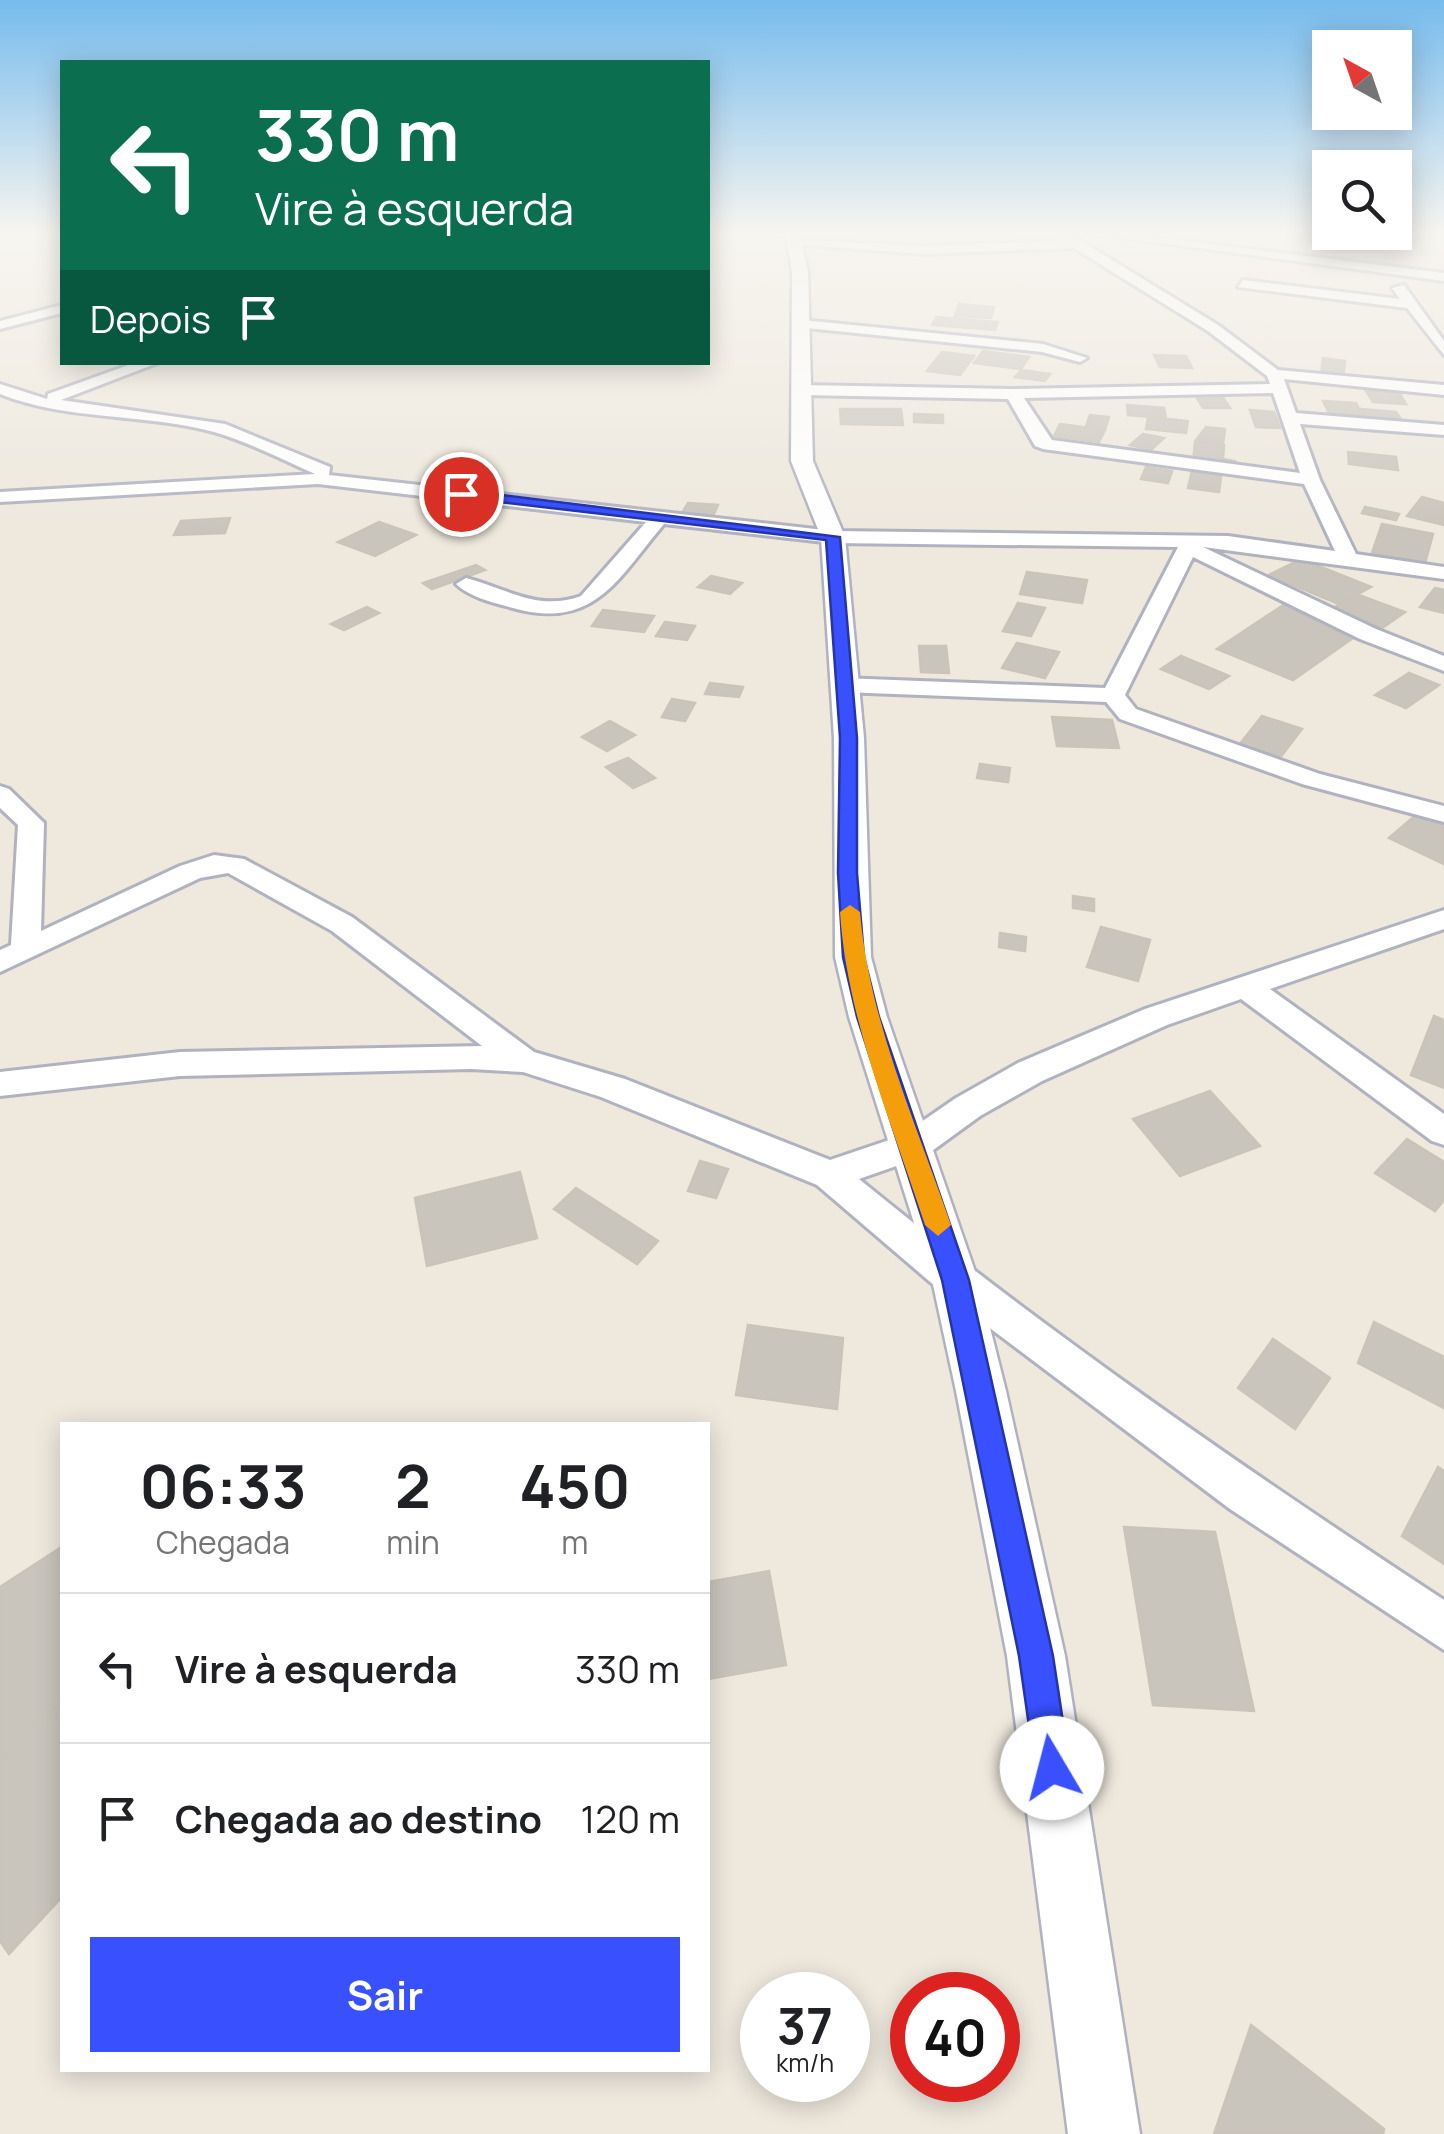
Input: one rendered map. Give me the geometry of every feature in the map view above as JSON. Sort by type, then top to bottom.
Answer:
[{"type":"street","points":[[802,333],[802,461],[833,537],[850,770],[848,873],[854,957],[868,1017],[956,1280],[1036,1656],[1104,2134]]},
{"type":"street","points":[[888,333],[1043,348],[1080,358]]},
{"type":"street","points":[[1219,333],[1277,381],[1311,480],[1348,558]]},
{"type":"street","points":[[36,403],[145,365]]},
{"type":"street","points":[[803,390],[1013,394],[1277,381],[1444,390]]},
{"type":"street","points":[[0,389],[36,403],[93,407],[219,428],[303,466],[373,482],[833,537],[949,535],[1256,544],[1444,573]]},
{"type":"street","points":[[1013,394],[1041,442],[1049,446],[1311,480]]},
{"type":"street","points":[[1291,418],[1444,430]]},
{"type":"street","points":[[0,497],[293,480],[373,482]]},
{"type":"street","points":[[466,584],[536,608],[575,607],[588,600],[658,518]]},
{"type":"street","points":[[1178,544],[1368,634],[1444,664]]},
{"type":"street","points":[[1178,544],[1113,695],[1119,708],[1311,779],[1444,814]]},
{"type":"street","points":[[842,685],[928,684],[1113,695]]},
{"type":"street","points":[[0,794],[31,823],[13,954]]},
{"type":"street","points":[[13,954],[190,872],[214,864],[234,865],[342,924],[523,1060]]},
{"type":"street","points":[[829,1175],[913,1146],[1030,1072],[1156,1017],[1444,918]]},
{"type":"street","points":[[1244,986],[1444,1132]]},
{"type":"street","points":[[0,1084],[180,1064],[400,1057],[523,1060],[613,1088],[829,1175],[956,1280],[1245,1494],[1444,1627]]},
{"type":"building","points":[[983,351],[1029,357],[1021,369],[974,363]]},
{"type":"building","points":[[942,352],[974,356],[960,375],[927,371]]},
{"type":"building","points":[[1154,355],[1186,356],[1192,368],[1160,367]]},
{"type":"building","points":[[1323,358],[1345,361],[1343,378],[1321,375]]},
{"type":"building","points":[[1021,370],[1050,374],[1045,381],[1015,377]]},
{"type":"building","points":[[1366,391],[1399,392],[1406,404],[1373,402]]},
{"type":"building","points":[[1194,393],[1220,393],[1230,408],[1203,408]]},
{"type":"building","points":[[1323,401],[1356,403],[1362,415],[1329,413]]},
{"type":"building","points":[[1127,405],[1164,408],[1166,418],[1128,415]]},
{"type":"building","points":[[840,409],[901,409],[903,425],[841,424]]},
{"type":"building","points":[[1361,409],[1396,412],[1402,421],[1366,418]]},
{"type":"building","points":[[1250,410],[1274,412],[1280,428],[1256,427]]},
{"type":"building","points":[[914,414],[943,415],[943,423],[914,422]]},
{"type":"building","points":[[1090,415],[1109,417],[1105,429],[1086,426]]},
{"type":"building","points":[[1148,417],[1188,421],[1186,433],[1146,429]]},
{"type":"building","points":[[1060,424],[1105,430],[1099,442],[1054,436]]},
{"type":"building","points":[[1206,427],[1225,429],[1223,444],[1196,440]]},
{"type":"building","points":[[1143,434],[1164,438],[1151,450],[1130,445]]},
{"type":"building","points":[[1195,442],[1224,445],[1223,459],[1235,461],[1235,465],[1193,462]]},
{"type":"building","points":[[1348,452],[1396,457],[1398,470],[1349,464]]},
{"type":"building","points":[[1193,466],[1222,469],[1219,492],[1188,488]]},
{"type":"building","points":[[1146,467],[1172,471],[1168,483],[1141,479]]},
{"type":"building","points":[[1422,497],[1444,503],[1444,525],[1407,516]]},
{"type":"building","points":[[688,503],[718,505],[713,516],[682,513]]},
{"type":"building","points":[[1365,507],[1399,514],[1396,520],[1362,513]]},
{"type":"building","points":[[230,518],[225,533],[174,535],[181,521]]},
{"type":"building","points":[[379,522],[416,535],[375,556],[338,542]]},
{"type":"building","points":[[1382,524],[1433,534],[1425,563],[1372,553]]},
{"type":"building","points":[[1301,559],[1371,587],[1339,604],[1269,575]]},
{"type":"building","points":[[476,565],[485,570],[432,589],[423,583]]},
{"type":"building","points":[[1027,572],[1087,580],[1082,603],[1020,594]]},
{"type":"building","points":[[711,576],[742,583],[730,594],[698,587]]},
{"type":"building","points":[[1435,588],[1444,590],[1444,613],[1420,607]]},
{"type":"building","points":[[1356,594],[1405,612],[1382,628],[1332,609]]},
{"type":"building","points":[[1018,603],[1045,608],[1031,636],[1003,631]]},
{"type":"building","points":[[1285,604],[1360,633],[1293,680],[1217,649]]},
{"type":"building","points":[[367,607],[379,613],[344,630],[331,624]]},
{"type":"building","points":[[603,610],[654,616],[644,632],[592,626]]},
{"type":"building","points":[[665,622],[695,626],[687,640],[656,636]]},
{"type":"building","points":[[1017,643],[1059,652],[1045,678],[1002,668]]},
{"type":"building","points":[[919,646],[946,646],[949,673],[921,672]]},
{"type":"building","points":[[1181,656],[1229,676],[1209,689],[1161,669]]},
{"type":"building","points":[[1409,673],[1439,685],[1406,708],[1375,695]]},
{"type":"building","points":[[710,683],[743,687],[739,697],[705,694]]},
{"type":"building","points":[[672,699],[695,703],[685,721],[662,717]]},
{"type":"building","points":[[1262,716],[1302,729],[1276,763],[1239,745]]},
{"type":"building","points":[[1052,717],[1112,720],[1119,748],[1057,746]]},
{"type":"building","points":[[610,721],[635,735],[607,751],[582,737]]},
{"type":"building","points":[[628,758],[655,778],[633,788],[606,767]]},
{"type":"building","points":[[980,764],[1010,768],[1008,782],[977,778]]},
{"type":"building","points":[[1423,809],[1444,818],[1444,864],[1389,838]]},
{"type":"building","points":[[1073,896],[1094,899],[1094,911],[1073,908]]},
{"type":"building","points":[[1101,927],[1150,940],[1138,981],[1087,967]]},
{"type":"building","points":[[1000,933],[1026,937],[1025,951],[999,947]]},
{"type":"building","points":[[1434,1016],[1444,1020],[1444,1088],[1411,1075]]},
{"type":"building","points":[[1210,1091],[1260,1146],[1180,1176],[1133,1119]]},
{"type":"building","points":[[1407,1139],[1444,1162],[1444,1200],[1435,1211],[1375,1173]]},
{"type":"building","points":[[700,1161],[728,1169],[716,1198],[688,1191]]},
{"type":"building","points":[[520,1172],[537,1238],[427,1266],[415,1198]]},
{"type":"building","points":[[576,1188],[658,1241],[637,1264],[554,1209]]},
{"type":"building","points":[[1374,1322],[1444,1357],[1444,1408],[1358,1363]]},
{"type":"building","points":[[748,1325],[843,1338],[837,1409],[736,1395]]},
{"type":"building","points":[[1273,1339],[1330,1378],[1295,1429],[1238,1388]]},
{"type":"building","points":[[1438,1467],[1444,1471],[1444,1564],[1402,1536]]},
{"type":"building","points":[[1124,1527],[1215,1532],[1254,1711],[1153,1705]]},
{"type":"building","points":[[60,1548],[60,1724],[0,1767],[0,1587]]},
{"type":"building","points":[[769,1571],[786,1665],[710,1679],[710,1582]]},
{"type":"building","points":[[60,1702],[60,1899],[9,1954],[0,1941],[0,1761]]},
{"type":"building","points":[[1251,2025],[1384,2129],[1383,2134],[1214,2134]]},
{"type":"slow traffic","points":[[850,912],[854,957],[868,1017],[938,1225]]},
{"type":"route","points":[[461,494],[833,537],[848,738],[848,873],[854,957],[868,1017],[956,1280],[1036,1656],[1052,1768]]}]
